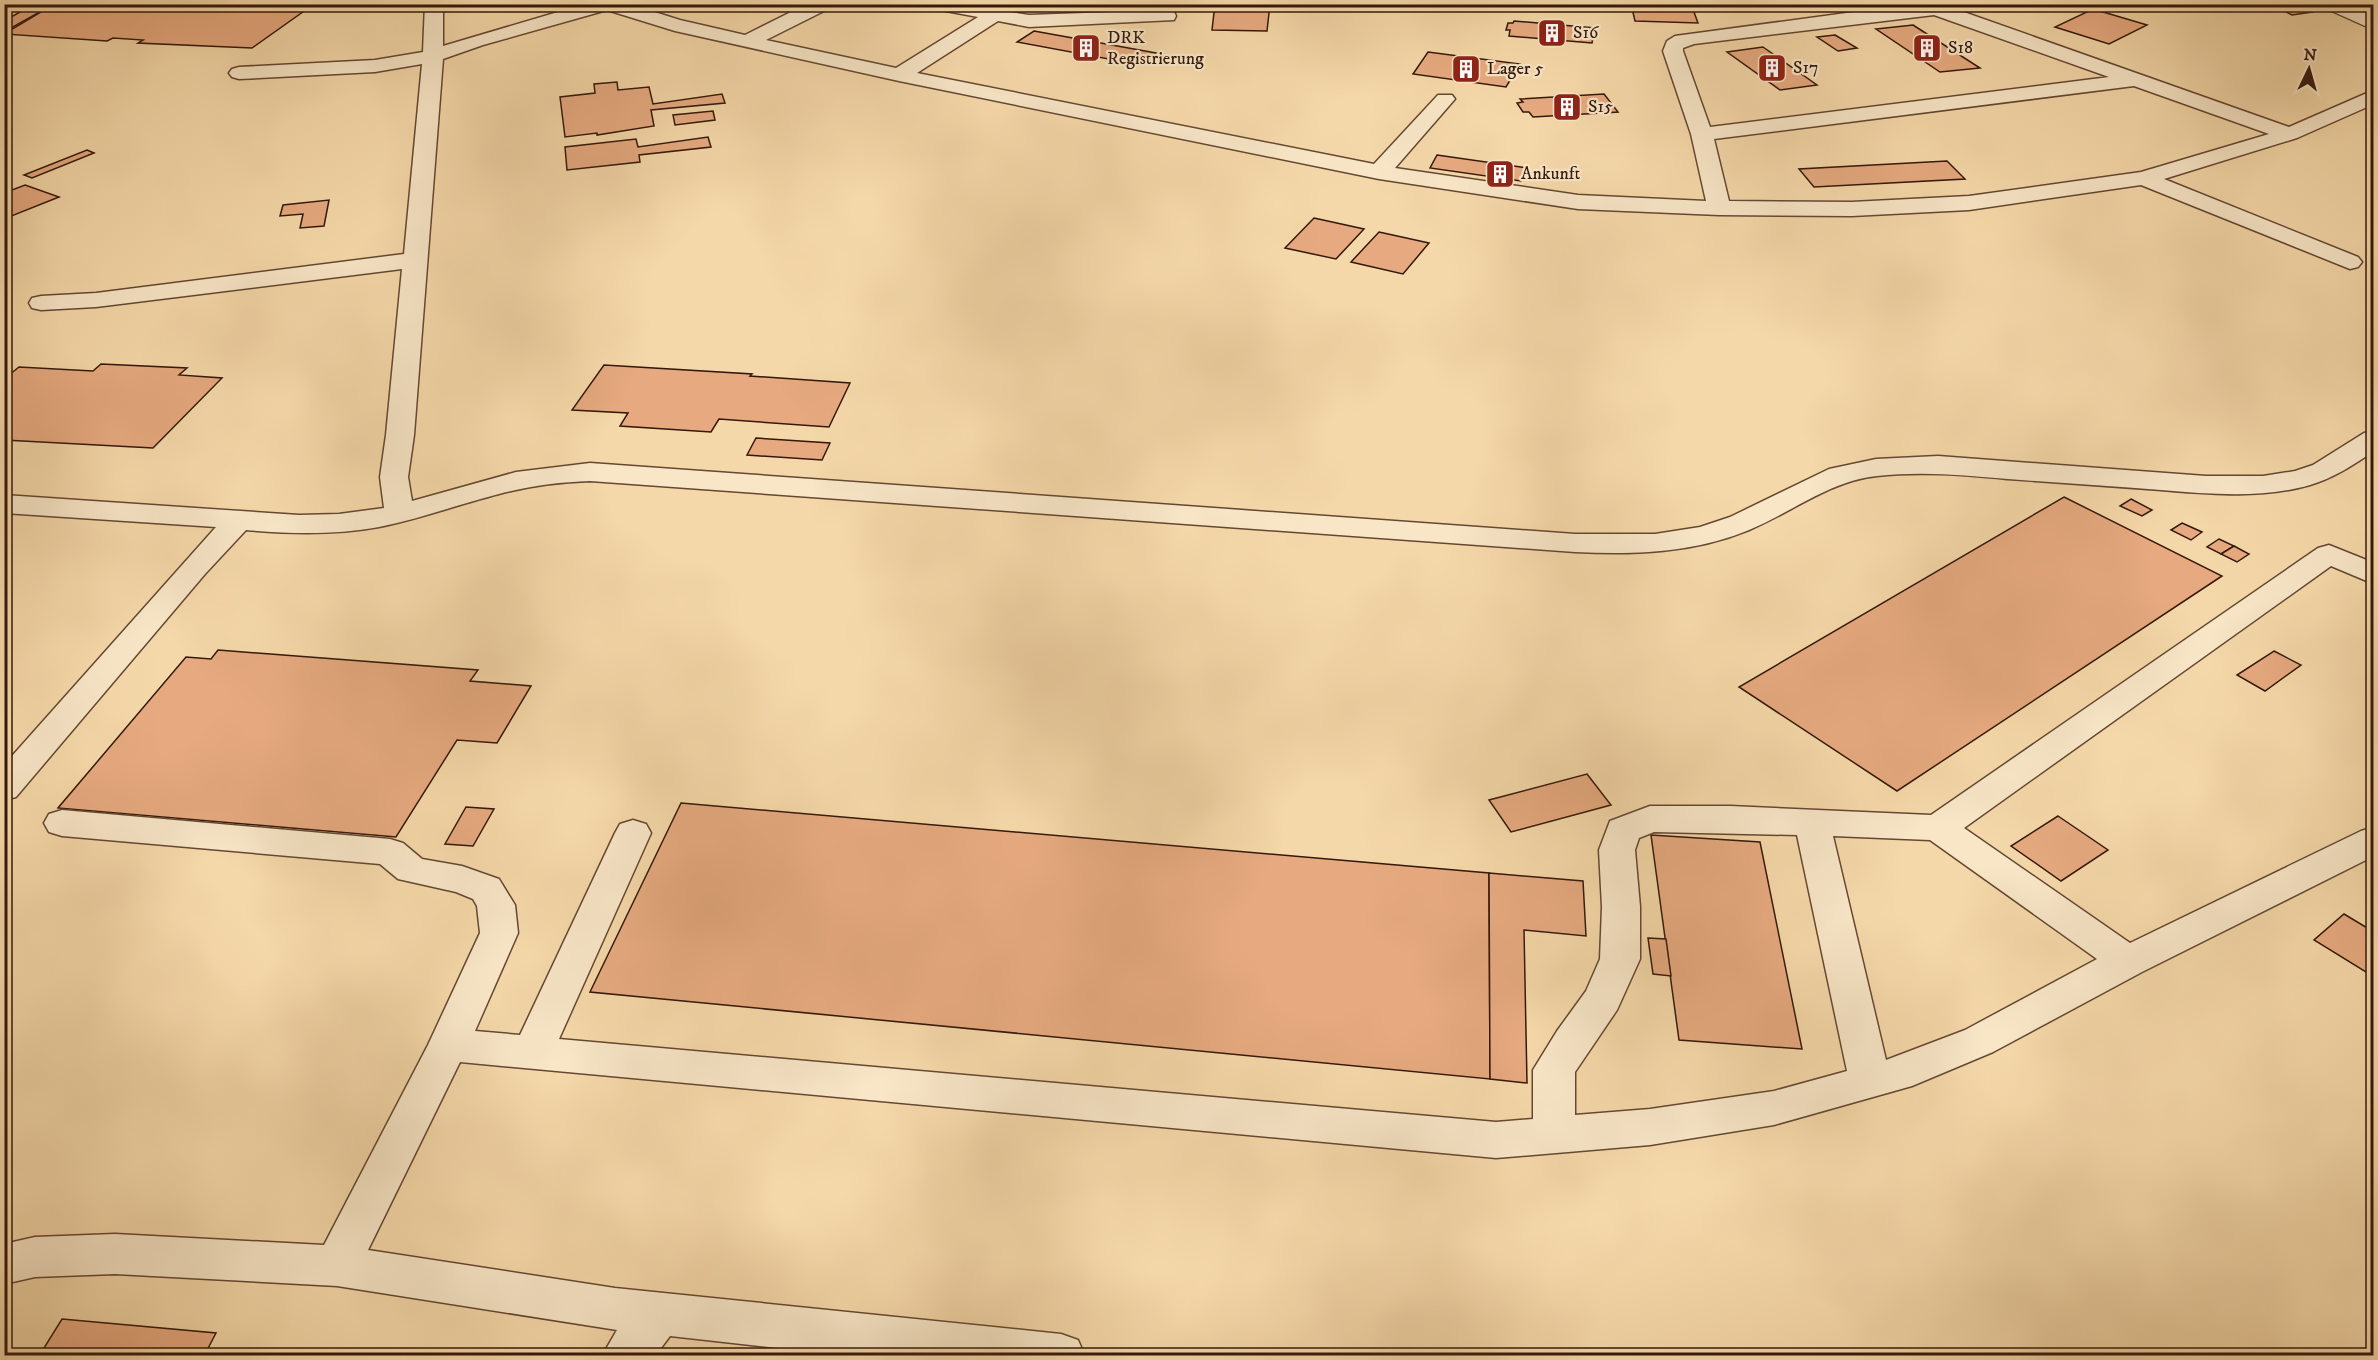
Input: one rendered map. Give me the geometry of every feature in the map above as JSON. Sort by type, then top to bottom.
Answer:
[{"type":"street","points":[[399,514],[394,477],[400,435],[433,56],[434,4]]},
{"type":"street","points":[[239,73],[375,66],[433,56],[476,41],[608,4],[675,25],[746,42],[1379,172],[1578,202],[1719,208],[1852,209],[1969,203],[2143,178],[2290,134],[2373,96]]},
{"type":"street","points":[[746,42],[823,4]]},
{"type":"street","points":[[937,4],[1029,21],[1167,16]]},
{"type":"street","points":[[899,75],[1011,4]]},
{"type":"street","points":[[2332,4],[2373,24]]},
{"type":"street","points":[[1719,208],[1702,134],[1673,51],[1677,43],[1694,38],[1929,7],[2290,134]]},
{"type":"street","points":[[1702,134],[2139,79]]},
{"type":"street","points":[[1379,172],[1445,99]]},
{"type":"street","points":[[2143,178],[2350,262]]},
{"type":"street","points":[[41,303],[96,300],[414,260]]},
{"type":"street","points":[[4,504],[252,522],[328,525],[371,521],[516,479],[551,473],[590,472],[1473,536],[1645,544],[1704,536],[1732,527],[1804,490],[1840,475],[1876,468],[1938,465],[2206,485],[2264,485],[2300,479],[2323,471],[2373,439]]},
{"type":"street","points":[[4,788],[194,568],[252,522]]},
{"type":"street","points":[[1938,828],[2329,554],[2373,575]]},
{"type":"street","points":[[1554,1135],[1554,1070],[1571,1041],[1603,999],[1620,959],[1622,907],[1617,850],[1623,830],[1650,819],[1730,819],[1938,828],[2128,961]]},
{"type":"street","points":[[1812,822],[1870,1082]]},
{"type":"street","points":[[62,824],[390,852],[411,870],[462,880],[486,889],[496,905],[499,933],[448,1045],[337,1266]]},
{"type":"street","points":[[533,1052],[633,833]]},
{"type":"street","points":[[448,1045],[1496,1140],[1650,1127],[1774,1108],[1897,1074],[1979,1041],[2128,961],[2373,840]]},
{"type":"street","points":[[4,1264],[35,1257],[115,1254],[337,1266],[615,1309],[659,1313],[888,1347],[1061,1356]]},
{"type":"street","points":[[626,1356],[659,1313]]},
{"type":"building","points":[[34,4],[54,4],[4,32],[4,21]]},
{"type":"building","points":[[54,4],[314,4],[252,48],[138,43],[143,40],[113,38],[107,41],[4,34]]},
{"type":"building","points":[[1215,4],[1270,4],[1267,31],[1212,30]]},
{"type":"building","points":[[1631,4],[1691,4],[1698,23],[1635,21]]},
{"type":"building","points":[[2007,4],[2040,4],[2023,10]]},
{"type":"building","points":[[2296,4],[2312,12],[2292,15],[2274,6]]},
{"type":"building","points":[[2093,9],[2147,25],[2109,44],[2055,27]]},
{"type":"building","name":"S16","points":[[1514,21],[1595,28],[1592,43],[1509,36],[1510,30],[1506,30],[1508,23]]},
{"type":"building","name":"S18","points":[[1913,25],[1980,68],[1940,72],[1876,29]]},
{"type":"building","name":"DRK Registrierung","points":[[1034,31],[1156,53],[1141,65],[1017,42]]},
{"type":"building","points":[[1835,35],[1857,48],[1838,51],[1817,37]]},
{"type":"building","name":"S17","points":[[1763,47],[1817,85],[1780,90],[1727,52]]},
{"type":"building","name":"Lager 5","points":[[1428,52],[1520,64],[1506,87],[1413,74]]},
{"type":"building","points":[[617,82],[618,90],[649,87],[653,104],[722,94],[725,103],[651,110],[654,126],[597,135],[597,133],[565,137],[560,97],[595,93],[594,84]]},
{"type":"building","name":"S15","points":[[1604,94],[1618,112],[1533,117],[1529,112],[1523,112],[1517,103],[1523,102],[1520,99]]},
{"type":"building","points":[[713,111],[715,120],[675,125],[673,115]]},
{"type":"building","points":[[708,137],[711,147],[639,155],[640,162],[567,170],[565,147],[636,139],[638,147]]},
{"type":"building","points":[[87,150],[94,153],[32,178],[24,175]]},
{"type":"building","name":"Ankunft","points":[[1437,155],[1527,168],[1521,181],[1430,168]]},
{"type":"building","points":[[1947,161],[1965,179],[1814,187],[1799,169]]},
{"type":"building","points":[[25,185],[59,197],[4,219],[4,193]]},
{"type":"building","points":[[329,200],[324,226],[300,228],[303,214],[280,216],[283,205]]},
{"type":"building","points":[[1314,218],[1364,229],[1336,259],[1285,248]]},
{"type":"building","points":[[1379,232],[1429,243],[1403,274],[1351,262]]},
{"type":"building","points":[[101,364],[187,368],[179,375],[222,378],[153,448],[4,440],[4,379],[19,367],[93,371]]},
{"type":"building","points":[[604,365],[752,374],[750,376],[850,383],[829,427],[719,419],[711,432],[620,426],[628,413],[572,410]]},
{"type":"building","points":[[756,438],[830,443],[822,460],[747,455]]},
{"type":"building","points":[[2064,497],[2222,576],[1897,791],[1739,687]]},
{"type":"building","points":[[2131,499],[2152,510],[2142,516],[2120,506]]},
{"type":"building","points":[[2182,523],[2202,532],[2191,540],[2171,530]]},
{"type":"building","points":[[2219,539],[2234,546],[2221,554],[2207,547]]},
{"type":"building","points":[[2234,546],[2249,554],[2237,562],[2221,554]]},
{"type":"building","points":[[218,650],[478,670],[470,681],[531,686],[497,743],[457,740],[396,837],[58,808],[186,657],[211,659]]},
{"type":"building","points":[[2274,651],[2301,665],[2265,691],[2237,675]]},
{"type":"building","points":[[1587,774],[1611,805],[1511,832],[1489,800]]},
{"type":"building","points":[[681,803],[1489,873],[1490,1079],[590,992]]},
{"type":"building","points":[[466,807],[494,809],[473,846],[445,844]]},
{"type":"building","points":[[2058,816],[2108,850],[2061,881],[2011,846]]},
{"type":"building","points":[[1651,835],[1760,842],[1802,1049],[1679,1040]]},
{"type":"building","points":[[1489,873],[1583,881],[1586,936],[1524,930],[1527,1083],[1490,1079]]},
{"type":"building","points":[[2344,914],[2374,932],[2374,977],[2314,940]]},
{"type":"building","points":[[1648,938],[1666,939],[1671,976],[1653,974]]},
{"type":"building","points":[[62,1319],[216,1333],[204,1356],[39,1356]]},
{"type":"place","name":"S16","points":[[1552,33]]},
{"type":"place","name":"DRK Registrierung","points":[[1086,48]]},
{"type":"place","name":"S18","points":[[1927,48]]},
{"type":"place","name":"S17","points":[[1772,68]]},
{"type":"place","name":"Lager 5","points":[[1466,69]]},
{"type":"place","name":"S15","points":[[1567,107]]},
{"type":"place","name":"Ankunft","points":[[1500,174]]}]
